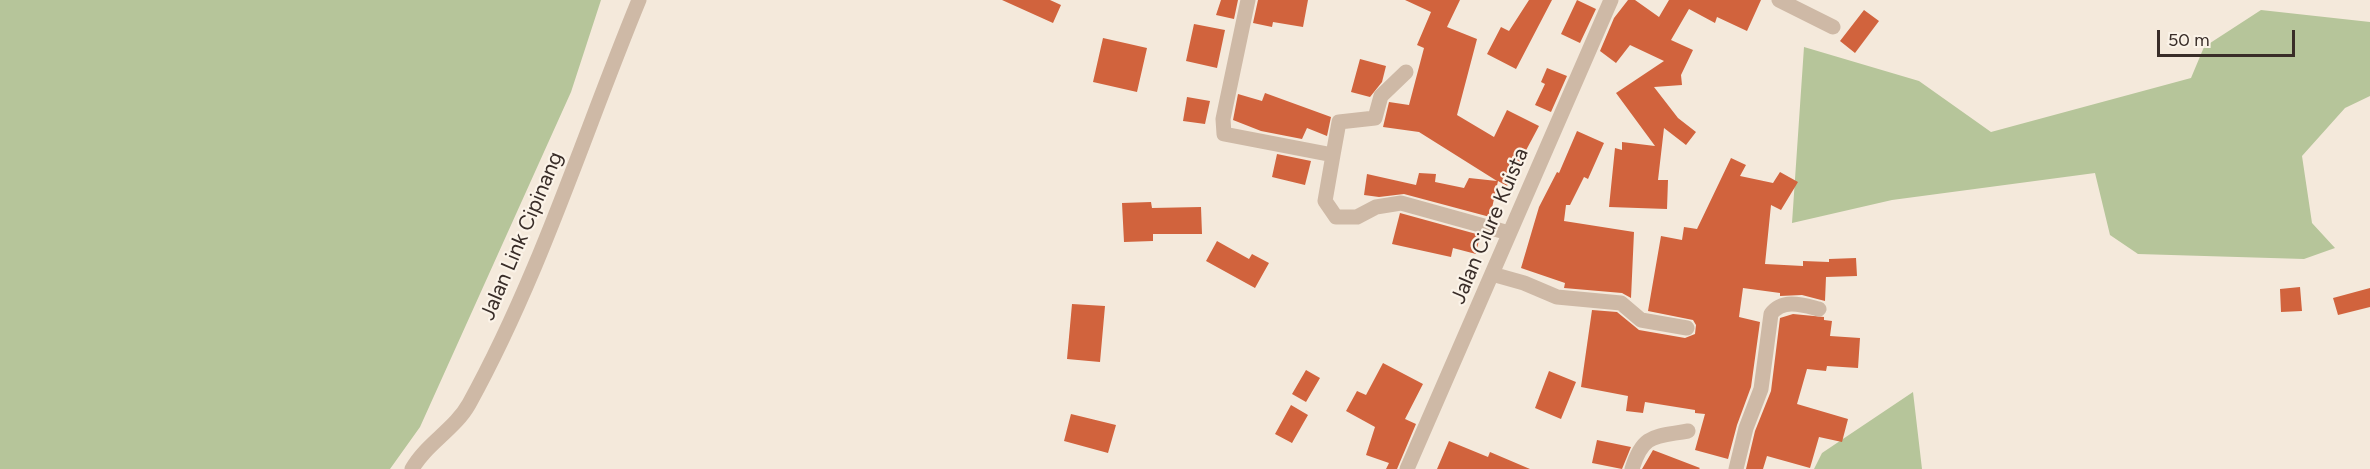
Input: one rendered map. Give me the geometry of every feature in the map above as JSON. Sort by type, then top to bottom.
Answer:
[{"type":"street","name":"Jalan Link Cipinang","points":[[412,469],[418,458],[467,407],[512,320],[561,207],[639,0]]},
{"type":"street","points":[[1248,0],[1223,119],[1223,132],[1235,138],[1333,155]]},
{"type":"street","name":"Jalan Ciure Kuista","points":[[1407,469],[1611,0]]},
{"type":"street","points":[[1779,0],[1833,27]]},
{"type":"street","points":[[1406,72],[1386,90],[1375,118],[1339,122],[1325,201],[1336,217],[1357,218],[1376,207],[1401,202],[1442,216],[1509,233]]},
{"type":"street","points":[[1491,274],[1524,282],[1557,297],[1621,303],[1641,320],[1688,328]]},
{"type":"street","points":[[1736,469],[1746,428],[1761,389],[1771,314],[1776,308],[1786,304],[1819,309]]},
{"type":"street","points":[[1632,469],[1641,446],[1653,436],[1688,431]]},
{"type":"green space","points":[[0,0],[601,0],[571,92],[420,427],[390,469],[0,469]]},
{"type":"green space","points":[[2261,10],[2370,22],[2370,96],[2345,108],[2302,156],[2312,223],[2335,248],[2304,259],[2138,254],[2110,235],[2095,173],[1892,200],[1792,223],[1804,47],[1919,81],[1991,132],[2191,78],[2204,47]]},
{"type":"green space","points":[[1913,392],[1922,469],[1814,469],[1822,453]]},
{"type":"building","points":[[1002,0],[1050,0],[1061,5],[1053,23]]},
{"type":"building","points":[[1221,0],[1238,0],[1234,19],[1216,15]]},
{"type":"building","points":[[1258,0],[1308,0],[1303,27],[1273,22],[1272,27],[1253,23]]},
{"type":"building","points":[[1405,0],[1460,0],[1447,27],[1477,39],[1457,115],[1494,137],[1507,110],[1539,126],[1507,186],[1498,181],[1490,217],[1404,194],[1379,197],[1364,195],[1367,174],[1416,185],[1419,173],[1436,174],[1435,182],[1464,188],[1469,178],[1497,181],[1419,132],[1383,127],[1389,102],[1409,105],[1424,48],[1417,45],[1431,12]]},
{"type":"building","points":[[1529,0],[1552,0],[1516,69],[1487,54],[1501,27],[1509,31]]},
{"type":"building","points":[[1577,0],[1596,9],[1580,43],[1561,34]]},
{"type":"building","points":[[1628,0],[1635,0],[1659,17],[1669,0],[1761,0],[1747,31],[1717,17],[1715,23],[1689,9],[1671,40],[1693,50],[1681,75],[1682,85],[1654,87],[1678,118],[1696,132],[1686,145],[1664,128],[1658,180],[1668,180],[1667,209],[1609,207],[1615,148],[1622,150],[1622,142],[1655,146],[1616,93],[1664,61],[1630,45],[1616,63],[1600,51],[1614,18]]},
{"type":"building","points":[[1864,10],[1879,21],[1855,53],[1840,41]]},
{"type":"building","points":[[1194,24],[1225,30],[1217,68],[1186,61]]},
{"type":"building","points":[[1103,38],[1147,48],[1137,92],[1093,82]]},
{"type":"building","points":[[1360,59],[1386,66],[1382,82],[1370,97],[1351,92]]},
{"type":"building","points":[[1547,68],[1567,76],[1551,112],[1535,105],[1545,84],[1541,82]]},
{"type":"building","points":[[1265,93],[1331,117],[1327,136],[1307,128],[1302,139],[1261,131],[1233,120],[1238,94],[1262,101]]},
{"type":"building","points":[[1187,97],[1210,101],[1205,124],[1183,121]]},
{"type":"building","points":[[1577,131],[1604,143],[1588,179],[1584,177],[1570,205],[1566,205],[1564,221],[1634,232],[1631,298],[1622,293],[1564,288],[1565,283],[1521,268],[1539,207],[1557,172],[1559,173]]},
{"type":"building","points":[[1277,154],[1311,161],[1305,185],[1272,177]]},
{"type":"building","points":[[1731,158],[1746,165],[1740,176],[1773,183],[1780,172],[1798,182],[1781,210],[1771,205],[1765,264],[1803,266],[1803,261],[1829,262],[1829,259],[1856,258],[1857,276],[1826,277],[1825,301],[1802,295],[1780,296],[1780,293],[1743,288],[1739,317],[1760,322],[1751,387],[1728,459],[1695,450],[1705,414],[1695,413],[1695,410],[1645,402],[1643,413],[1626,411],[1628,396],[1581,387],[1592,310],[1617,312],[1639,330],[1685,338],[1695,334],[1696,325],[1693,320],[1648,311],[1661,236],[1682,240],[1684,227],[1697,229]]},
{"type":"building","points":[[1151,202],[1152,208],[1201,207],[1202,234],[1153,234],[1153,241],[1124,242],[1122,203]]},
{"type":"building","points":[[1400,213],[1480,235],[1476,254],[1453,248],[1451,257],[1392,244]]},
{"type":"building","points":[[1217,241],[1249,259],[1252,254],[1269,263],[1255,288],[1206,261]]},
{"type":"building","points":[[2300,287],[2302,311],[2281,312],[2280,289]]},
{"type":"building","points":[[2370,288],[2370,307],[2338,315],[2333,298]]},
{"type":"building","points":[[1072,304],[1105,306],[1100,362],[1067,359]]},
{"type":"building","points":[[1793,314],[1824,317],[1824,320],[1832,321],[1830,336],[1860,338],[1858,368],[1827,366],[1826,371],[1807,369],[1797,404],[1848,419],[1842,442],[1819,437],[1810,468],[1767,456],[1763,469],[1746,469],[1755,431],[1771,391],[1780,318]]},
{"type":"building","points":[[1383,363],[1423,384],[1405,419],[1416,424],[1397,469],[1386,469],[1389,463],[1366,455],[1375,427],[1346,411],[1357,391],[1366,395]]},
{"type":"building","points":[[1306,370],[1320,378],[1306,402],[1292,394]]},
{"type":"building","points":[[1549,371],[1576,382],[1561,419],[1535,408]]},
{"type":"building","points":[[1291,405],[1308,415],[1292,443],[1275,434]]},
{"type":"building","points":[[1071,414],[1116,425],[1108,453],[1064,441]]},
{"type":"building","points":[[1597,440],[1631,447],[1622,469],[1592,463]]},
{"type":"building","points":[[1449,441],[1488,457],[1490,452],[1530,469],[1437,469]]},
{"type":"building","points":[[1653,450],[1700,468],[1642,469]]}]
